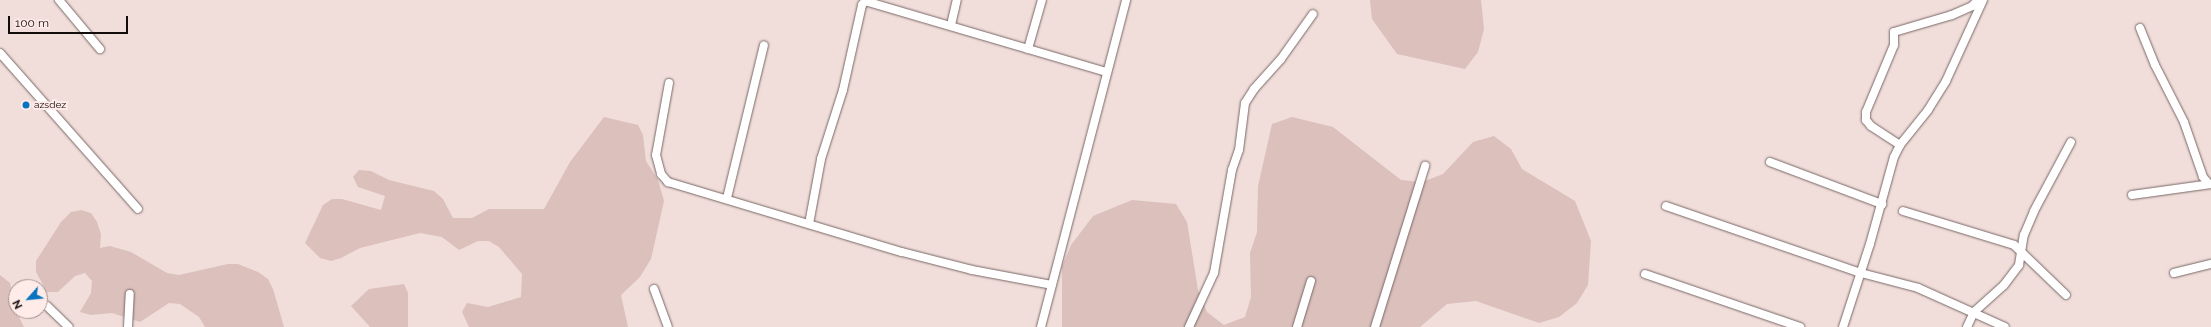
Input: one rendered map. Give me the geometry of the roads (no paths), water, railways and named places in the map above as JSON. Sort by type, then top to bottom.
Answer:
[{"type":"street","points":[[59,0],[100,49]]},
{"type":"street","points":[[950,25],[957,0]]},
{"type":"street","points":[[1028,49],[1042,0]]},
{"type":"street","points":[[1041,327],[1126,0]]},
{"type":"street","points":[[1900,144],[1871,126],[1866,112],[1894,45],[1894,32],[1952,15],[1972,6],[1978,0]]},
{"type":"street","points":[[1843,327],[1900,144],[1928,110],[1946,81],[1983,0]]},
{"type":"street","points":[[809,224],[817,173],[843,90],[863,2],[868,1],[1108,72]]},
{"type":"street","points":[[1189,327],[1214,274],[1232,170],[1239,150],[1245,103],[1254,89],[1281,59],[1313,14]]},
{"type":"street","points":[[2140,28],[2155,66],[2184,122],[2203,177],[2210,184]]},
{"type":"street","points":[[727,198],[764,45]]},
{"type":"street","points":[[0,53],[138,209]]},
{"type":"street","points":[[668,83],[656,156],[661,174],[675,185],[727,198],[809,224],[972,270],[1052,285]]},
{"type":"street","points":[[1967,327],[1974,312],[2004,285],[2019,265],[2024,235],[2034,211],[2071,142]]},
{"type":"street","points":[[1770,162],[1882,204]]},
{"type":"street","points":[[1375,327],[1425,166]]},
{"type":"street","points":[[2132,195],[2210,184]]},
{"type":"street","points":[[1666,206],[1861,272],[1918,288],[2005,327]]},
{"type":"street","points":[[1903,211],[2014,245],[2066,295]]},
{"type":"street","points":[[2174,273],[2211,264]]},
{"type":"street","points":[[1645,274],[1800,327]]},
{"type":"street","points":[[1297,327],[1312,281]]},
{"type":"street","points":[[654,289],[668,327]]},
{"type":"street","points":[[128,327],[130,294]]},
{"type":"street","points":[[48,307],[69,327]]},
{"type":"place","name":"azsdez","points":[[26,105]]}]
